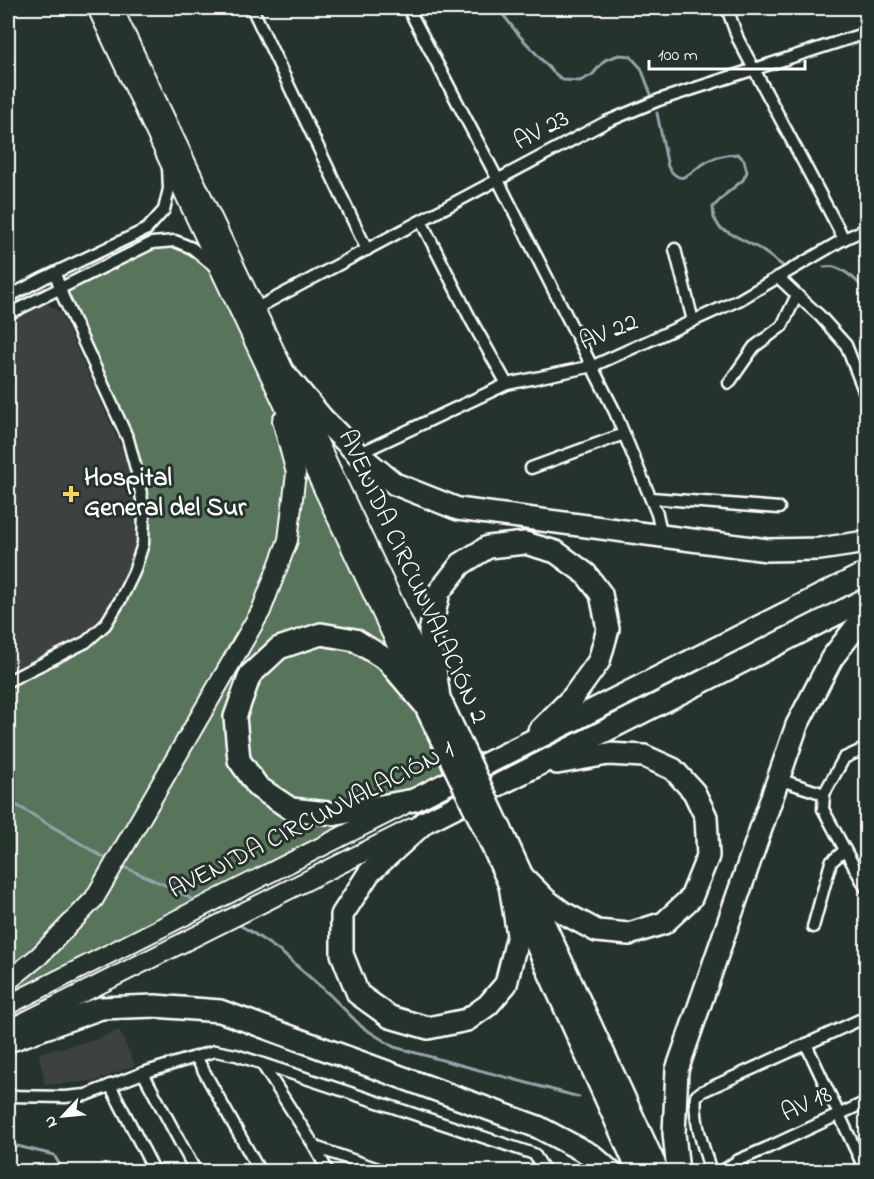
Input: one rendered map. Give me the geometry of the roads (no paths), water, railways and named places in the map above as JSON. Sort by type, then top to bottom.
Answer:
[{"type":"highway","points":[[280,378],[358,453],[395,484],[458,509],[767,550],[820,549],[867,542]]},
{"type":"highway","points":[[432,701],[430,632],[439,592],[461,564],[488,547],[525,543],[556,552],[586,574],[601,594],[608,629],[599,661],[573,697],[526,744]]},
{"type":"highway","name":"AVENIDA CIRCUNVALACIÓN 1","points":[[414,800],[867,573]]},
{"type":"highway","name":"AVENIDA CIRCUNVALACIÓN 1","points":[[424,822],[867,599]]},
{"type":"highway","points":[[678,1172],[674,1133],[677,1070],[797,725],[832,658],[867,614]]},
{"type":"highway","points":[[414,800],[337,814],[291,809],[258,787],[239,760],[235,717],[250,675],[258,667],[279,648],[321,634],[355,640],[387,660],[432,701]]},
{"type":"highway","name":"AVENIDA CIRCUNVALACIÓN 2","points":[[432,701],[516,881],[658,1172]]},
{"type":"highway","points":[[516,881],[562,912],[597,931],[629,934],[664,923],[691,898],[708,856],[706,817],[694,792],[673,769],[644,756],[608,754],[535,767]]},
{"type":"highway","points":[[424,822],[369,873],[342,915],[342,954],[358,994],[390,1017],[428,1028],[467,1020],[488,1005],[506,984],[518,935],[516,881]]},
{"type":"highway","name":"AVENIDA CIRCUNVALACIÓN 2","points":[[516,881],[639,1172]]},
{"type":"highway","points":[[8,1041],[101,1008],[155,1006],[220,1011],[538,1127],[593,1156],[611,1172]]},
{"type":"main road","name":"AVENIDA CIRCUNVALACIÓN 2","points":[[97,8],[223,275],[280,378],[432,701]]},
{"type":"main road","name":"AVENIDA CIRCUNVALACIÓN 2","points":[[113,8],[255,309],[280,378]]},
{"type":"main road","points":[[8,981],[39,956],[94,899],[261,611],[288,540],[296,473],[280,378]]},
{"type":"main road","name":"AVENIDA CIRCUNVALACIÓN 1","points":[[8,1005],[414,800]]},
{"type":"main road","name":"AVENIDA CIRCUNVALACIÓN 1","points":[[8,1030],[424,822]]},
{"type":"street","points":[[252,8],[367,250]]},
{"type":"street","points":[[408,8],[593,366],[651,498],[662,536]]},
{"type":"street","points":[[727,8],[738,39],[753,69],[844,239]]},
{"type":"street","name":"AV 23","points":[[255,309],[606,122],[659,100],[867,33]]},
{"type":"street","points":[[8,297],[147,229],[164,210],[169,189],[168,158]]},
{"type":"street","points":[[422,221],[471,320],[507,384]]},
{"type":"street","name":"AV 22","points":[[358,453],[507,384],[593,366],[739,300],[844,239],[867,229]]},
{"type":"street","points":[[8,314],[152,243],[175,241],[192,248],[223,275]]},
{"type":"street","points":[[675,249],[693,321]]},
{"type":"street","points":[[8,681],[86,642],[105,625],[134,572],[143,544],[144,512],[138,476],[128,439],[63,297],[55,273]]},
{"type":"street","points":[[778,277],[820,316],[846,345],[867,396]]},
{"type":"street","points":[[729,383],[754,347],[782,326],[797,295]]},
{"type":"street","points":[[531,468],[624,434]]},
{"type":"street","points":[[651,498],[779,508]]},
{"type":"street","points":[[867,748],[844,758],[824,794],[823,809],[867,888]]},
{"type":"street","points":[[778,779],[824,794]]},
{"type":"street","points":[[813,927],[831,862],[845,850]]},
{"type":"street","points":[[711,1172],[701,1141],[695,1104],[696,1096],[867,1017]]},
{"type":"street","points":[[806,1044],[866,1172]]},
{"type":"street","points":[[8,1096],[86,1095],[142,1073],[215,1051],[236,1055],[534,1154],[543,1168],[542,1172]]},
{"type":"street","points":[[196,1057],[260,1172]]},
{"type":"street","points":[[262,1064],[315,1147],[328,1172]]},
{"type":"street","points":[[142,1073],[196,1172]]},
{"type":"street","points":[[110,1086],[155,1172]]},
{"type":"street","name":"AV 18","points":[[721,1172],[739,1160],[867,1102]]},
{"type":"street","points":[[315,1147],[387,1172]]},
{"type":"waterway","points":[[498,8],[518,34],[563,80],[580,81],[592,75],[605,60],[619,55],[630,56],[641,68],[652,97]]},
{"type":"waterway","points":[[657,113],[668,167],[677,176],[684,177],[709,161],[723,156],[738,154],[744,160],[747,172],[743,180],[713,207],[714,218],[720,228],[760,249],[786,268]]},
{"type":"waterway","points":[[824,267],[833,267],[843,271],[866,292]]},
{"type":"waterway","points":[[8,800],[108,860]]},
{"type":"waterway","points":[[124,867],[176,890],[198,903]]},
{"type":"waterway","points":[[236,923],[281,952],[362,1027],[394,1047],[579,1097]]},
{"type":"waterway","points":[[8,1148],[17,1146],[54,1155],[64,1172]]},
{"type":"place","name":"Hospital General del Sur","points":[[71,494]]}]
